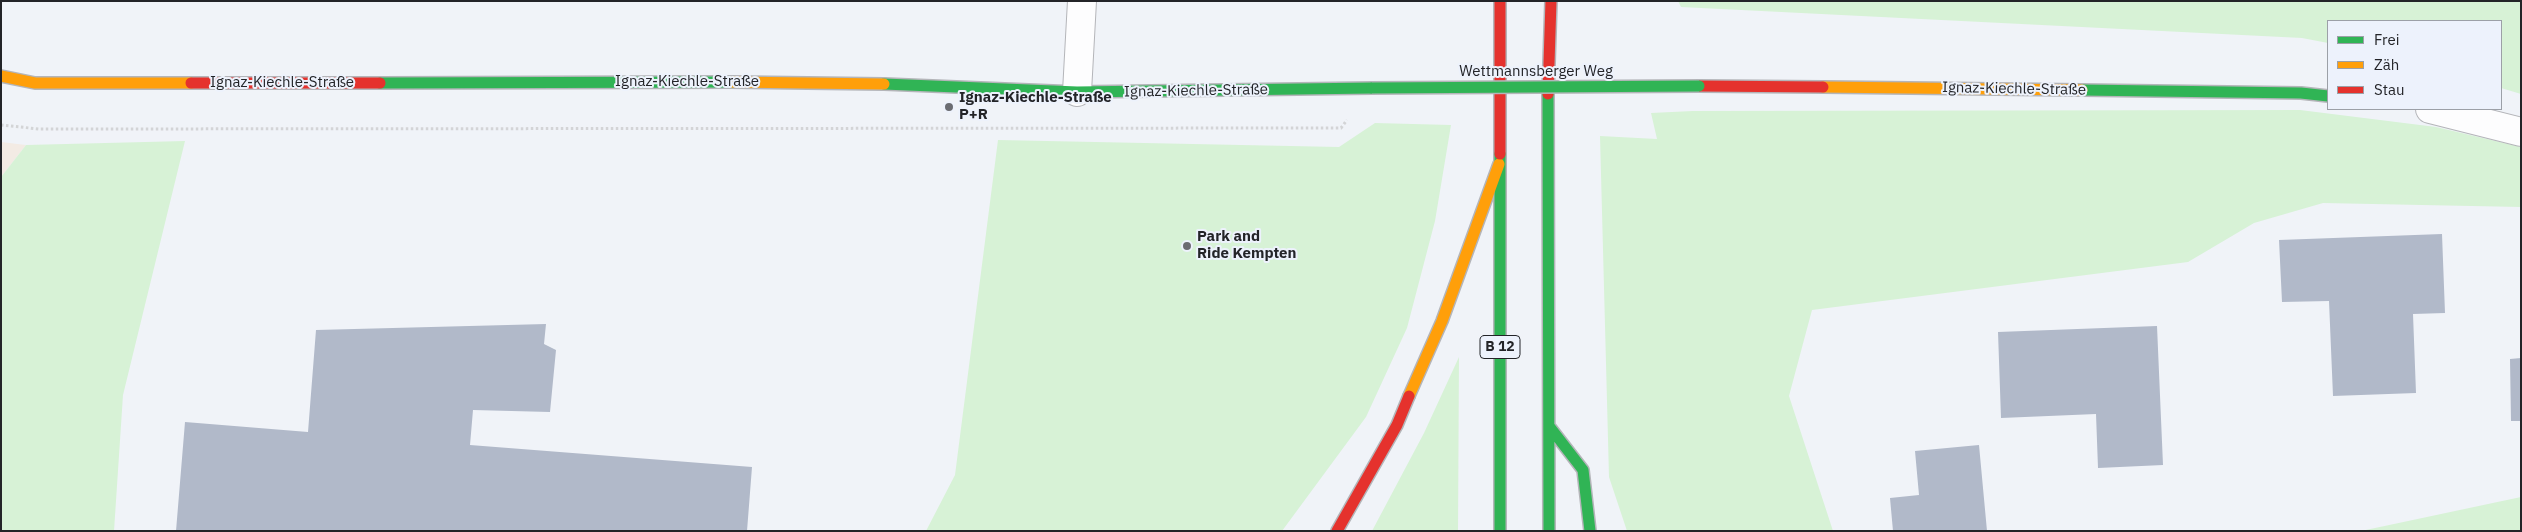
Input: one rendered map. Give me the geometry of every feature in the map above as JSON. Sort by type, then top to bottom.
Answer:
[{"type":"main road","name":"B 12","points":[[1500,1],[1500,531]]},
{"type":"main road","points":[[1549,531],[1548,64],[1551,1]]},
{"type":"main road","name":"Ignaz-Kiechle-Straße","points":[[1,76],[35,83],[834,82],[1077,92],[1372,88]]},
{"type":"main road","name":"Ignaz-Kiechle-Straße","points":[[1700,86],[2301,93],[2327,96]]},
{"type":"main road","name":"Wettmannsberger Weg","points":[[1372,88],[1700,86]]},
{"type":"main road","points":[[1337,531],[1397,425],[1442,321],[1499,164]]},
{"type":"main road","points":[[1549,426],[1583,470],[1590,531]]},
{"type":"street","points":[[1077,92],[1082,1]]},
{"type":"street","points":[[2434,110],[2521,132]]},
{"type":"path","points":[[1,125],[39,129],[1341,128]]},
{"type":"shaded area","points":[[1,142],[26,145],[1,177]]},
{"type":"green space","points":[[1678,1],[2521,1],[2521,94],[2502,88],[2502,20],[2327,20],[2327,43],[2302,38],[1681,7]]},
{"type":"green space","points":[[2300,110],[2436,127],[2521,147],[2521,207],[2323,203],[2254,223],[2188,262],[1812,310],[1789,396],[1833,531],[1627,531],[1609,477],[1600,136],[1657,139],[1651,113],[1693,111]]},
{"type":"green space","points":[[1375,123],[1451,125],[1435,221],[1407,328],[1366,417],[1282,531],[926,531],[955,475],[998,140],[1339,147]]},
{"type":"green space","points":[[185,141],[123,395],[114,531],[1,531],[1,177],[26,145]]},
{"type":"green space","points":[[1459,357],[1458,531],[1372,531],[1424,433]]},
{"type":"green space","points":[[2521,497],[2521,531],[2361,531]]},
{"type":"building","points":[[2442,234],[2445,313],[2413,314],[2416,393],[2333,396],[2329,301],[2282,302],[2279,240]]},
{"type":"building","points":[[546,324],[544,344],[556,350],[550,412],[473,410],[470,445],[752,467],[747,531],[176,531],[185,422],[308,432],[316,330]]},
{"type":"building","points":[[2157,326],[2163,465],[2098,468],[2096,414],[2001,418],[1998,332]]},
{"type":"building","points":[[2521,358],[2521,421],[2511,421],[2510,359]]},
{"type":"building","points":[[1979,445],[1987,531],[1893,531],[1890,498],[1919,495],[1915,451]]},
{"type":"traffic: fast","points":[[380,83],[731,82]]},
{"type":"traffic: fast","points":[[884,84],[1077,92],[1372,88]]},
{"type":"traffic: fast","points":[[1372,88],[1699,86]]},
{"type":"traffic: fast","points":[[2082,90],[2301,93],[2327,96]]},
{"type":"traffic: fast","points":[[1548,94],[1549,531]]},
{"type":"traffic: fast","points":[[1500,154],[1500,531]]},
{"type":"traffic: fast","points":[[1549,426],[1583,470],[1590,531]]},
{"type":"traffic: slow","points":[[1,76],[35,83],[191,83]]},
{"type":"traffic: slow","points":[[731,82],[884,84]]},
{"type":"traffic: slow","points":[[1823,87],[2082,90]]},
{"type":"traffic: slow","points":[[1409,396],[1442,321],[1499,164]]},
{"type":"traffic: jam","points":[[1500,1],[1500,154]]},
{"type":"traffic: jam","points":[[1548,94],[1551,1]]},
{"type":"traffic: jam","points":[[191,83],[380,83]]},
{"type":"traffic: jam","points":[[1699,86],[1823,87]]},
{"type":"traffic: jam","points":[[1337,531],[1397,425],[1409,396]]},
{"type":"place","name":"Ignaz-Kiechle-Straße P+R","points":[[949,107]]},
{"type":"place","name":"Park and Ride Kempten","points":[[1187,246]]}]
